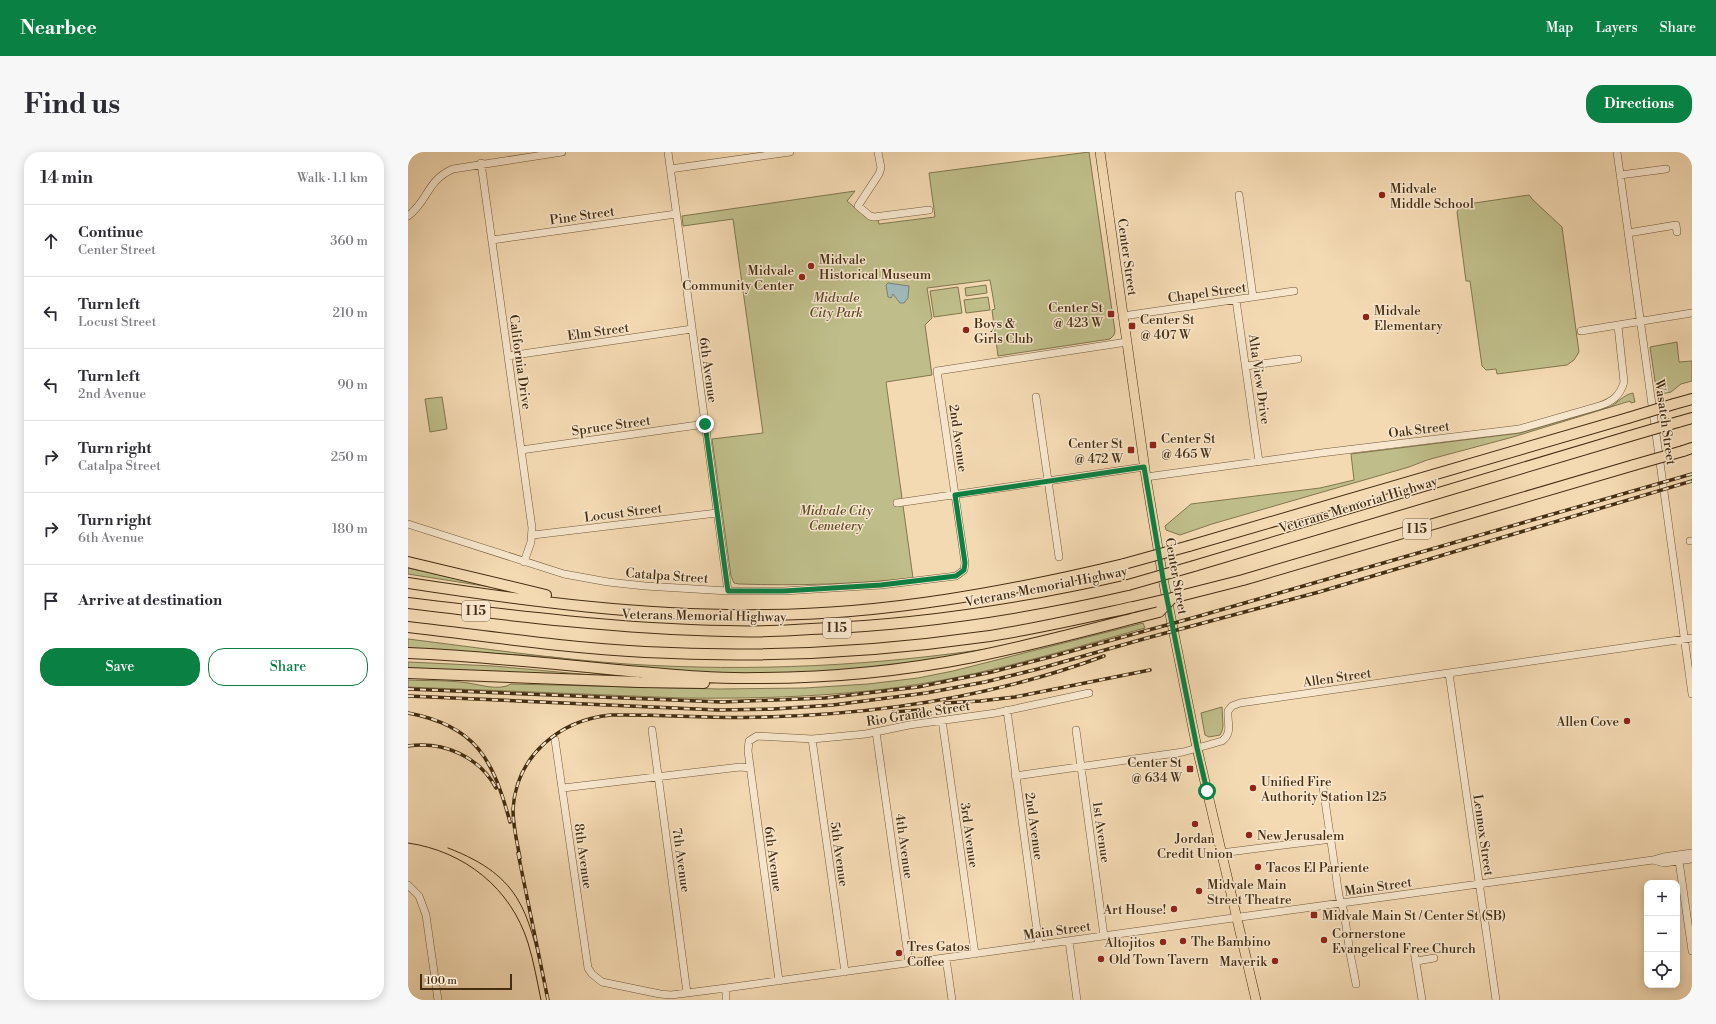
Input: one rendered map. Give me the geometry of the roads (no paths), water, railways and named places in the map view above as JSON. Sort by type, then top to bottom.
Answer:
[{"type":"highway","points":[[408,583],[626,610],[698,614],[767,615],[867,610],[959,599],[1124,564],[1692,399]]},
{"type":"highway","name":"Veterans Memorial Highway","points":[[408,603],[544,620],[622,627],[729,632],[889,624],[954,617],[1042,603],[1128,585],[1692,418]]},
{"type":"highway","name":"I 15","points":[[408,627],[535,642],[644,652],[706,654],[799,654],[879,649],[983,637],[1133,607],[1242,580],[1688,450]]},
{"type":"highway","points":[[408,562],[541,594],[626,610]]},
{"type":"highway","points":[[408,673],[639,682],[749,684],[785,682],[836,675],[893,670],[965,659],[1159,612],[1172,598]]},
{"type":"highway","points":[[408,654],[488,658],[706,677],[756,678],[836,675]]},
{"type":"main road","name":"Center Street","points":[[1100,152],[1144,467],[1164,584],[1197,748],[1256,1000]]},
{"type":"street","points":[[408,216],[419,206],[435,180],[444,172],[458,167],[481,163],[562,152]]},
{"type":"street","name":"6th Avenue","points":[[668,152],[728,591]]},
{"type":"street","points":[[670,169],[790,152]]},
{"type":"street","points":[[878,152],[881,168],[879,174],[858,206],[870,216],[874,217],[929,210]]},
{"type":"street","name":"Wasatch Street","points":[[1617,152],[1692,694]]},
{"type":"street","name":"California Drive","points":[[481,163],[533,535],[524,562]]},
{"type":"street","points":[[1620,175],[1666,169]]},
{"type":"street","points":[[1239,195],[1253,297]]},
{"type":"street","name":"Pine Street","points":[[492,240],[676,214]]},
{"type":"street","points":[[1628,232],[1676,225],[1677,232]]},
{"type":"street","name":"Chapel Street","points":[[1123,316],[1294,291]]},
{"type":"street","name":"Alta View Drive","points":[[1236,300],[1260,462]]},
{"type":"street","points":[[1581,331],[1692,313]]},
{"type":"street","name":"Oak Street","points":[[1146,478],[1519,429],[1609,403],[1616,398],[1622,390],[1624,382],[1618,326]]},
{"type":"street","name":"Elm Street","points":[[508,356],[692,329]]},
{"type":"street","name":"2nd Avenue","points":[[956,576],[964,570],[965,563],[937,371],[1127,342]]},
{"type":"street","points":[[1246,366],[1298,359]]},
{"type":"street","points":[[1036,397],[1059,557]]},
{"type":"street","name":"Spruce Street","points":[[521,450],[705,424]]},
{"type":"street","points":[[896,503],[1144,467]]},
{"type":"street","name":"Locust Street","points":[[533,535],[717,513]]},
{"type":"street","name":"Catalpa Street","points":[[408,524],[564,574],[608,582],[645,586],[728,591],[784,591],[895,584],[956,576]]},
{"type":"street","name":"Allen Street","points":[[1015,776],[1197,748],[1222,741],[1227,737],[1229,731],[1228,711],[1237,704],[1692,638]]},
{"type":"street","name":"Lennox Street","points":[[1449,673],[1496,1000]]},
{"type":"street","name":"Rio Grande Street","points":[[749,740],[757,736],[812,739],[876,732],[909,725],[1007,710],[1089,693]]},
{"type":"street","name":"2nd Avenue","points":[[1007,710],[1039,945]]},
{"type":"street","name":"3rd Avenue","points":[[942,720],[975,954]]},
{"type":"street","name":"7th Avenue","points":[[652,730],[687,993]]},
{"type":"street","name":"1st Avenue","points":[[1076,730],[1104,936]]},
{"type":"street","name":"4th Avenue","points":[[876,732],[909,963]]},
{"type":"street","name":"5th Avenue","points":[[812,739],[845,972]]},
{"type":"street","name":"8th Avenue","points":[[555,740],[586,961],[592,974]]},
{"type":"street","name":"6th Avenue","points":[[749,740],[748,746],[750,768],[779,982]]},
{"type":"street","points":[[562,788],[740,767],[750,768]]},
{"type":"street","points":[[1323,787],[1332,838],[1339,896],[1342,904],[1356,984]]},
{"type":"street","points":[[1221,853],[1332,838]]},
{"type":"street","name":"Main Street","points":[[592,974],[602,982],[671,995],[779,982],[1342,904],[1653,860],[1692,853]]},
{"type":"street","name":"Main Street","points":[[1653,860],[1664,863],[1692,859]]},
{"type":"street","points":[[1679,861],[1692,951]]},
{"type":"street","points":[[408,885],[419,896],[426,915],[438,1000]]},
{"type":"street","points":[[1069,941],[1077,1000]]},
{"type":"street","points":[[1414,951],[1417,961],[1422,1000]]},
{"type":"street","points":[[946,958],[952,1000]]},
{"type":"street","points":[[1417,961],[1434,958]]},
{"type":"street","points":[[726,988],[726,1000]]},
{"type":"water","points":[[888,283],[909,286],[908,298],[904,303],[900,303],[893,294],[891,298],[888,297],[886,285]]},
{"type":"tram line","points":[[408,843],[429,847],[448,854],[483,875],[497,889],[510,905],[520,923],[528,943],[541,1000]]},
{"type":"tram line","points":[[448,848],[473,859],[493,872],[508,885],[519,901],[527,918],[545,986]]},
{"type":"railway","points":[[408,689],[722,702],[825,698],[918,687],[992,672],[1196,617],[1692,474]]},
{"type":"railway","points":[[408,696],[718,710],[774,709],[833,705],[926,693],[985,682],[1038,669],[1319,592],[1692,481]]},
{"type":"railway","points":[[520,858],[514,828],[513,810],[516,790],[522,773],[532,757],[544,744],[558,733],[575,724],[592,718],[611,715],[766,717],[852,712],[895,707],[980,692],[1022,682],[1104,656]]},
{"type":"railway","points":[[945,703],[1015,697],[1150,670]]},
{"type":"railway","points":[[893,712],[919,710]]},
{"type":"railway","points":[[408,713],[431,719],[451,727],[466,737],[478,749],[497,781],[510,822]]},
{"type":"railway","points":[[408,746],[434,746],[459,753],[480,767],[496,788]]},
{"type":"railway","points":[[518,853],[548,1000]]},
{"type":"place","name":"Midvale Middle School","points":[[1382,195]]},
{"type":"place","name":"Midvale Historical Museum","points":[[811,266]]},
{"type":"place","name":"Midvale Community Center","points":[[802,277]]},
{"type":"place","name":"Center St @ 423 W","points":[[1111,314]]},
{"type":"place","name":"Midvale Elementary","points":[[1366,317]]},
{"type":"place","name":"Center St @ 407 W","points":[[1132,326]]},
{"type":"place","name":"Boys & Girls Club","points":[[966,330]]},
{"type":"place","name":"Center St @ 465 W","points":[[1153,445]]},
{"type":"place","name":"Center St @ 472 W","points":[[1131,450]]},
{"type":"place","name":"Allen Cove","points":[[1627,721]]},
{"type":"place","name":"Center St @ 634 W","points":[[1190,769]]},
{"type":"place","name":"Unified Fire Authority Station 125","points":[[1253,788]]},
{"type":"place","name":"Jordan Credit Union","points":[[1195,824]]},
{"type":"place","name":"New Jerusalem","points":[[1249,835]]},
{"type":"place","name":"Tacos El Pariente","points":[[1258,867]]},
{"type":"place","name":"Midvale Main Street Theatre","points":[[1199,891]]},
{"type":"place","name":"Art House!","points":[[1174,909]]},
{"type":"place","name":"Midvale Main St / Center St (SB)","points":[[1314,915]]},
{"type":"place","name":"Cornerstone Evangelical Free Church","points":[[1324,940]]},
{"type":"place","name":"The Bambino","points":[[1183,941]]},
{"type":"place","name":"Altojitos","points":[[1163,942]]},
{"type":"place","name":"Tres Gatos Coffee","points":[[899,953]]},
{"type":"place","name":"Old Town Tavern","points":[[1101,959]]},
{"type":"place","name":"Maverik","points":[[1275,961]]},
{"type":"park label","name":"Midvale City Park","points":[[836,304]]},
{"type":"park label","name":"Midvale City Cemetery","points":[[836,518]]}]
